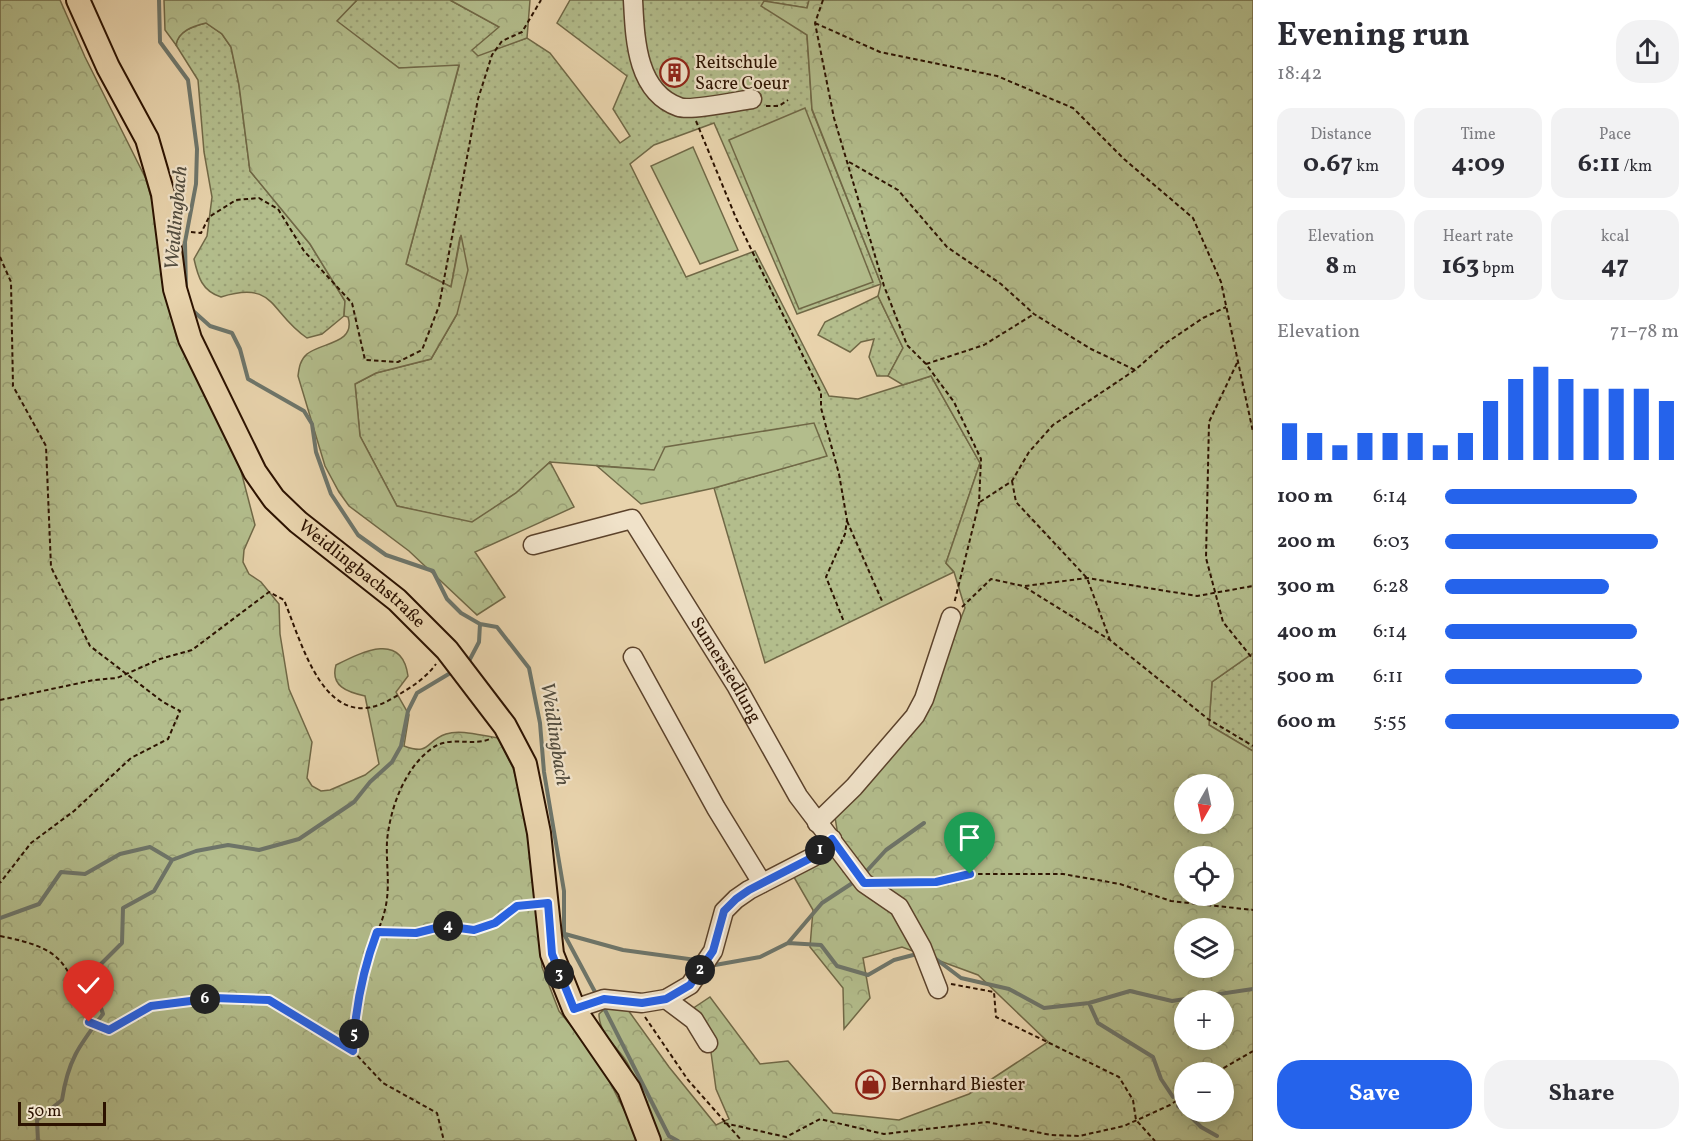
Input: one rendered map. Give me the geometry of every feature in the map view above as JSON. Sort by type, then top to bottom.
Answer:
[{"type":"main road","name":"Weidlingbachstraße","points":[[78,0],[108,67],[147,139],[163,194],[175,289],[187,329],[255,472],[274,499],[298,522],[397,600],[447,650],[505,726],[525,764],[539,833],[552,954],[574,1009],[629,1089],[649,1141]]},
{"type":"street","points":[[633,0],[643,72],[660,96],[681,108],[752,99]]},
{"type":"street","name":"Sumersiedlung","points":[[533,545],[632,519],[737,687],[798,796],[864,883],[899,907],[922,948],[938,989]]},
{"type":"street","points":[[817,823],[854,787],[915,716],[924,699],[951,617]]},
{"type":"street","points":[[633,657],[716,808],[762,883]]},
{"type":"street","points":[[574,1009],[604,999],[642,1003],[666,999],[690,985],[713,951],[724,911],[736,899],[762,883],[813,857],[832,839]]},
{"type":"street","points":[[666,999],[694,1020],[708,1043]]},
{"type":"path","points":[[191,231],[201,233],[209,218],[236,200],[259,198],[278,209],[304,251],[352,303],[365,360],[398,362],[422,350],[440,306],[478,99],[485,75],[492,55],[502,41],[522,32],[541,0]]},
{"type":"path","points":[[823,0],[815,23],[834,118],[884,286],[907,345],[927,364],[954,402],[981,459],[980,503],[951,617]]},
{"type":"path","points":[[815,23],[880,52],[997,76],[1073,108],[1124,159],[1193,218],[1221,282],[1253,432]]},
{"type":"path","points":[[752,99],[768,106],[780,106],[788,100]]},
{"type":"path","points":[[690,107],[736,218],[822,393],[821,408],[839,474],[847,520],[882,601]]},
{"type":"path","points":[[847,161],[898,190],[947,247],[1001,284],[1034,314],[1091,349],[1135,370]]},
{"type":"path","points":[[0,257],[11,282],[13,386],[46,446],[51,567],[90,645],[163,702],[180,711],[168,739],[131,758],[74,811],[32,843],[0,883]]},
{"type":"path","points":[[980,503],[1012,481],[1029,452],[1053,425],[1135,370],[1166,343],[1203,318],[1226,307]]},
{"type":"path","points":[[927,364],[984,345],[1034,314]]},
{"type":"path","points":[[1238,363],[1209,422],[1206,558],[1223,622],[1253,659]]},
{"type":"path","points":[[1012,481],[1016,502],[1087,578],[1110,640]]},
{"type":"path","points":[[844,622],[826,577],[845,534],[847,520]]},
{"type":"path","points":[[1023,586],[1087,578],[1197,596],[1253,586]]},
{"type":"path","points":[[951,617],[991,579],[1023,586],[1110,640],[1208,718],[1253,746]]},
{"type":"path","points":[[0,700],[128,675],[160,659],[192,650],[269,592],[284,600],[307,658],[329,694],[350,708],[378,707],[388,702],[424,679],[447,650]]},
{"type":"path","points":[[353,1051],[354,1011],[360,980],[386,907],[387,841],[395,802],[409,774],[430,749],[445,741],[485,741],[497,735],[505,726]]},
{"type":"path","points":[[864,883],[936,882],[970,874],[1063,874],[1120,884],[1172,901],[1253,910]]},
{"type":"path","points":[[377,932],[416,933],[444,926],[474,930],[495,923],[517,906],[548,903]]},
{"type":"path","points":[[0,936],[32,942],[58,956],[72,978],[89,1022],[109,1030],[151,1006],[214,998],[269,1000],[353,1051],[383,1083],[437,1113],[444,1141]]},
{"type":"path","points":[[938,989],[951,984],[994,992],[996,1017],[1119,1077],[1133,1100],[1136,1120],[1155,1141]]},
{"type":"path","points":[[642,1003],[645,1022],[688,1080],[742,1141]]},
{"type":"path","points":[[1233,1062],[1253,1050]]},
{"type":"path","points":[[724,1123],[786,1137],[820,1119],[884,1134],[987,1122],[1051,1135],[1079,1136],[1136,1120],[1174,1102]]},
{"type":"green space","points":[[0,0],[60,0],[85,57],[146,179],[156,215],[162,281],[177,339],[194,369],[241,471],[255,525],[244,550],[243,562],[249,574],[261,582],[279,604],[280,634],[289,689],[312,742],[307,778],[312,786],[321,791],[330,790],[365,775],[379,764],[365,696],[346,690],[335,678],[336,665],[370,651],[390,649],[404,662],[408,676],[396,692],[409,715],[404,746],[413,749],[424,748],[439,737],[452,733],[498,738],[513,768],[521,796],[531,859],[542,967],[559,1011],[598,1059],[640,1141],[0,1141]]},
{"type":"green space","points":[[164,0],[357,0],[337,21],[399,68],[459,65],[406,264],[451,287],[461,235],[468,270],[457,314],[431,359],[376,373],[355,384],[360,436],[397,506],[472,522],[516,493],[550,462],[574,507],[475,552],[505,597],[477,615],[409,551],[349,506],[325,466],[298,376],[299,367],[307,354],[336,341],[347,332],[349,326],[348,317],[344,316],[345,301],[310,244],[250,171],[239,85],[231,47],[222,34],[206,23],[183,33],[176,45],[165,30]]},
{"type":"green space","points":[[357,0],[450,0],[500,27],[473,50],[478,55],[527,38],[550,53],[620,143],[630,136],[613,109],[627,76],[557,23],[570,0],[809,0],[807,8],[764,1],[807,35],[812,110],[881,284],[797,314],[714,123],[654,145],[630,164],[686,277],[755,251],[829,396],[858,399],[931,376],[980,463],[946,563],[954,572],[765,663],[714,488],[826,456],[654,470],[550,462],[516,493],[472,523],[397,506],[360,436],[355,384],[376,373],[431,359],[457,314],[460,237],[451,287],[406,264],[459,66],[399,68],[336,21]]},
{"type":"green space","points":[[450,0],[530,0],[527,38],[478,56],[472,50],[499,27]]},
{"type":"green space","points":[[809,0],[1253,0],[1253,653],[1212,682],[1209,725],[1253,751],[1253,1141],[657,1141],[629,1066],[602,1029],[599,1014],[602,1011],[612,1008],[628,1010],[669,1067],[716,1125],[729,1119],[716,1089],[710,1045],[692,1009],[710,997],[760,1064],[788,1061],[833,1113],[899,1120],[969,1094],[1048,1042],[978,975],[902,947],[863,958],[870,998],[844,1029],[843,988],[810,947],[813,910],[791,872],[839,842],[834,811],[917,727],[965,608],[954,572],[946,563],[980,463],[931,376],[903,385],[888,376],[903,348],[878,296],[881,284],[812,109],[807,35],[761,6],[764,1],[807,8]]},
{"type":"green space","points":[[206,23],[222,34],[231,47],[239,85],[250,171],[310,244],[345,301],[344,316],[322,334],[307,338],[270,301],[262,296],[239,293],[221,297],[209,291],[199,277],[194,259],[207,236],[212,197],[204,152],[198,80],[176,45],[183,33]]},
{"type":"green space","points":[[805,108],[873,282],[799,309],[729,140]]},
{"type":"green space","points":[[693,147],[738,250],[700,264],[651,166]]},
{"type":"green space","points":[[878,296],[903,348],[888,376],[877,376],[869,357],[874,339],[861,342],[850,352],[818,335],[825,322]]},
{"type":"green space","points":[[814,423],[827,456],[714,488],[641,504],[597,466],[654,470],[665,447]]},
{"type":"green space","points":[[1253,653],[1253,751],[1209,725],[1212,682]]},
{"type":"waterway","name":"Weidlingbach","points":[[159,0],[160,42],[188,80],[197,149],[196,184],[185,242],[186,290]]},
{"type":"waterway","name":"Weidlingbach","points":[[191,309],[210,326],[232,333],[240,349],[248,379],[304,411],[312,424],[316,452],[331,494],[358,535],[386,555],[433,571],[447,599],[461,613],[480,624],[497,627],[529,668],[540,723],[544,772],[564,891],[564,934],[595,992]]},
{"type":"waterway","points":[[469,661],[479,642],[480,624]]},
{"type":"waterway","points":[[0,918],[39,904],[61,872],[85,874],[120,854],[150,847],[172,860],[196,851],[228,845],[259,850],[299,839],[354,802],[370,782],[392,762],[401,746],[408,711],[417,693],[452,672]]},
{"type":"waterway","points":[[864,874],[886,850],[924,823]]},
{"type":"waterway","points":[[38,1141],[37,1120],[62,1100],[71,1064],[87,1035],[103,1014],[90,975],[122,943],[123,908],[154,891],[172,860]]},
{"type":"waterway","points":[[788,943],[822,903],[854,882]]},
{"type":"waterway","points":[[565,934],[623,950],[696,960]]},
{"type":"waterway","points":[[715,965],[760,957],[788,943],[821,945],[837,966],[868,975],[894,960],[917,954]]},
{"type":"waterway","points":[[932,956],[961,978],[1009,989],[1044,1008],[1089,1003],[1130,991],[1172,1001],[1253,989]]},
{"type":"waterway","points":[[1089,1003],[1098,1023],[1153,1057],[1161,1079],[1173,1097]]},
{"type":"waterway","name":"Weidlingbach","points":[[603,1006],[669,1136],[678,1141]]},
{"type":"waterway","points":[[1196,1122],[1217,1136]]},
{"type":"place","name":"Reitschule Sacre Coeur","points":[[674,73]]},
{"type":"place","name":"Bernhard Biester","points":[[870,1085]]},
{"type":"route","points":[[89,1022],[109,1030],[151,1006],[214,998],[269,1000],[353,1051],[354,1011],[363,969],[377,932],[416,933],[444,926],[474,930],[495,923],[517,906],[548,903],[552,954],[564,989],[574,1009],[604,999],[642,1003],[666,999],[690,985],[713,951],[724,911],[736,899],[813,857],[832,839],[864,883],[936,882],[970,874]]}]
